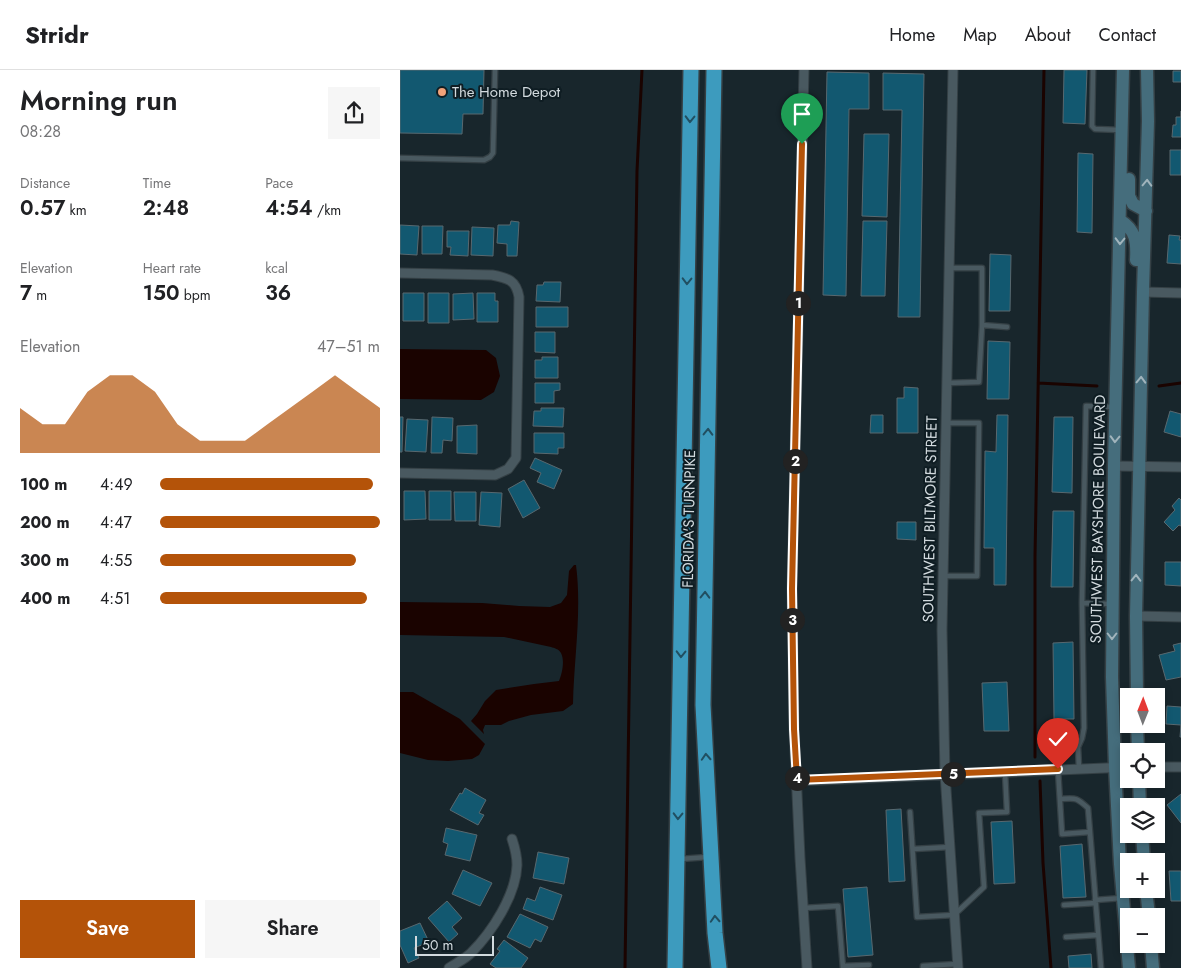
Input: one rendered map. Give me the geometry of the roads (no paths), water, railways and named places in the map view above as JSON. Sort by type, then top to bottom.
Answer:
[{"type":"highway","name":"FLORIDA'S TURNPIKE","points":[[675,968],[691,70]]},
{"type":"highway","name":"FLORIDA'S TURNPIKE","points":[[714,70],[703,705],[715,933],[719,968]]},
{"type":"main road","name":"SOUTHWEST BAYSHORE BOULEVARD","points":[[1120,853],[1112,677],[1112,604],[1123,70]]},
{"type":"main road","points":[[1137,688],[1138,466],[1146,211],[1147,70]]},
{"type":"main road","points":[[1122,116],[1130,129],[1129,196],[1132,204],[1146,211]]},
{"type":"main road","points":[[1120,220],[1129,226],[1136,239],[1136,305],[1143,318]]},
{"type":"main road","name":"SOUTHWEST BAYSHORE BOULEVARD","points":[[1123,898],[1124,908]]},
{"type":"main road","name":"SOUTHWEST BAYSHORE BOULEVARD","points":[[1128,953],[1129,968]]},
{"type":"main road","points":[[1135,953],[1137,968]]},
{"type":"main road","points":[[1152,953],[1153,968]]},
{"type":"street","points":[[804,70],[792,589],[794,729],[807,968]]},
{"type":"street","name":"SOUTHWEST BILTMORE STREET","points":[[953,70],[942,630],[945,774],[958,966]]},
{"type":"street","points":[[400,273],[500,276],[507,278],[517,288],[519,297],[516,458],[508,469],[495,474],[400,473]]},
{"type":"street","points":[[1143,292],[1181,293]]},
{"type":"street","points":[[1114,466],[1181,467]]},
{"type":"street","points":[[1136,616],[1181,617]]},
{"type":"street","points":[[797,780],[1120,767]]},
{"type":"street","points":[[1165,767],[1181,767]]},
{"type":"street","points":[[449,968],[471,954],[491,930],[509,897],[517,872],[516,853],[512,839]]},
{"type":"lane","points":[[400,158],[484,160],[490,157],[493,153],[495,70]]},
{"type":"lane","points":[[1092,70],[1092,126],[1095,129],[1121,130]]},
{"type":"lane","points":[[947,383],[980,382],[982,325],[982,268],[949,268]]},
{"type":"lane","points":[[982,325],[1007,327]]},
{"type":"lane","points":[[1079,768],[1078,747],[1084,728],[1082,603],[1086,406],[1116,407]]},
{"type":"lane","points":[[943,576],[977,576],[979,423],[946,423]]},
{"type":"lane","points":[[1082,603],[1112,604]]},
{"type":"lane","points":[[1058,769],[1062,834],[1090,832]]},
{"type":"lane","points":[[910,812],[917,917],[954,915],[984,887],[979,813],[1007,812],[1005,772]]},
{"type":"lane","points":[[1060,799],[1078,799],[1088,808],[1101,968]]},
{"type":"lane","points":[[913,849],[950,847]]},
{"type":"lane","points":[[677,860],[711,857]]},
{"type":"lane","points":[[1064,904],[1123,898]]},
{"type":"lane","points":[[803,908],[838,906],[843,967],[870,965]]},
{"type":"lane","points":[[1066,937],[1098,935]]},
{"type":"lane","points":[[923,968],[922,966],[958,966]]},
{"type":"waterway","points":[[625,968],[637,171],[642,70]]},
{"type":"waterway","points":[[1035,757],[1035,556],[1044,70]]},
{"type":"waterway","points":[[1038,383],[1097,386]]},
{"type":"waterway","points":[[1159,386],[1181,383]]},
{"type":"waterway","points":[[1040,781],[1043,863],[1051,968]]},
{"type":"place","name":"The Home Depot","points":[[442,92]]}]
